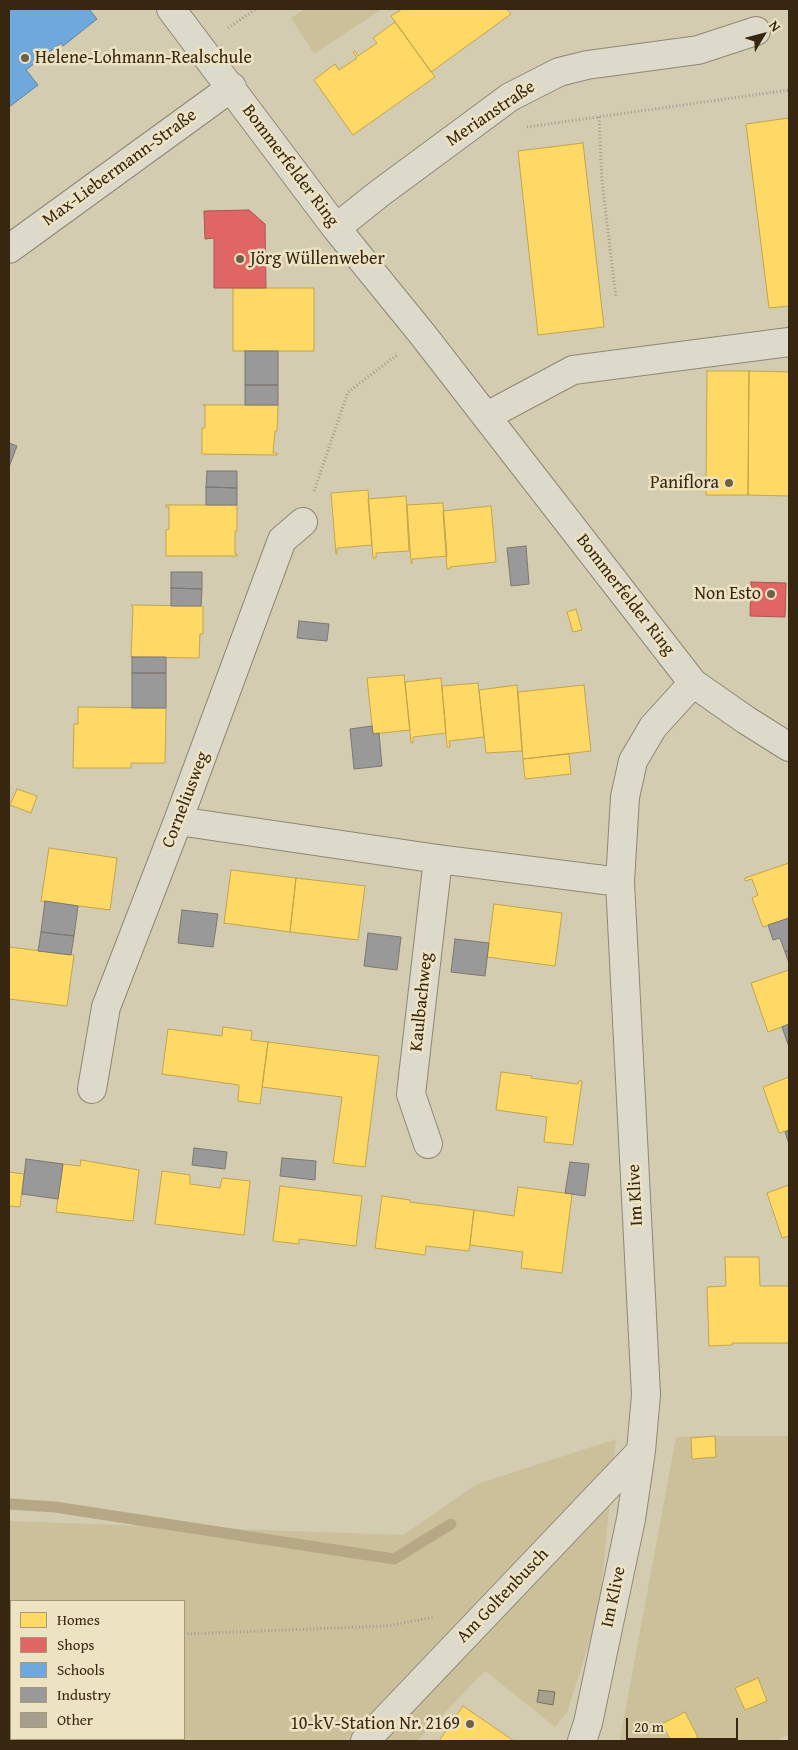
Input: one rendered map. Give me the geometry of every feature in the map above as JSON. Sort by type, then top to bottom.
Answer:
[{"type":"street","name":"Bommerfelder Ring","points":[[171,9],[336,228],[424,335],[693,683],[789,748]]},
{"type":"street","name":"Merianstraße","points":[[336,228],[510,97],[559,72],[587,65],[698,50],[756,31]]},
{"type":"street","name":"Max-Liebermann-Straße","points":[[9,249],[232,88]]},
{"type":"street","points":[[487,416],[573,370],[789,342]]},
{"type":"street","name":"Corneliusweg","points":[[92,1089],[106,1007],[178,821],[282,540],[303,522]]},
{"type":"street","name":"Im Klive","points":[[591,1735],[642,1451],[646,1395],[620,882],[625,797],[633,761],[653,727],[693,683]]},
{"type":"street","points":[[178,821],[620,882]]},
{"type":"street","name":"Kaulbachweg","points":[[428,1144],[412,1094],[438,858]]},
{"type":"street","name":"Am Goltenbusch","points":[[364,1741],[642,1451]]},
{"type":"path","points":[[490,111],[506,130],[789,90]]},
{"type":"path","points":[[599,117],[602,180],[616,298]]},
{"type":"path","points":[[303,522],[348,392],[424,335]]},
{"type":"path","points":[[185,1634],[386,1626],[492,1608]]},
{"type":"shaded area","points":[[305,9],[382,9],[314,54],[291,18]]},
{"type":"shaded area","points":[[789,1436],[789,1734],[777,1741],[622,1741],[620,1739],[676,1437]]},
{"type":"shaded area","points":[[616,1439],[599,1611],[567,1713],[555,1727],[485,1671],[417,1741],[9,1741],[9,1521],[403,1535],[477,1484]]},
{"type":"building: Homes","points":[[402,9],[507,9],[511,14],[431,72],[391,16]]},
{"type":"building: Homes","points":[[395,22],[435,77],[353,135],[314,80],[335,64],[339,70],[357,58],[353,52],[355,51],[358,56],[377,43],[373,38]]},
{"type":"building: Homes","points":[[789,118],[789,306],[769,308],[746,124]]},
{"type":"building: Homes","points":[[583,143],[604,327],[538,335],[518,151]]},
{"type":"building: Homes","points":[[233,288],[314,288],[314,351],[233,351]]},
{"type":"building: Homes","points":[[707,371],[749,371],[748,495],[706,495]]},
{"type":"building: Homes","points":[[749,371],[789,372],[789,496],[748,495]]},
{"type":"building: Homes","points":[[203,405],[278,405],[277,431],[275,431],[273,453],[277,453],[277,455],[202,454],[202,428],[205,428],[205,406]]},
{"type":"building: Homes","points":[[368,490],[372,545],[337,548],[336,554],[331,493]]},
{"type":"building: Homes","points":[[406,496],[409,551],[376,553],[376,558],[373,558],[368,499]]},
{"type":"building: Homes","points":[[443,503],[447,556],[412,559],[412,564],[407,505]]},
{"type":"building: Homes","points":[[166,505],[237,505],[235,554],[237,556],[166,556],[166,530],[169,529],[169,507],[166,507]]},
{"type":"building: Homes","points":[[491,506],[496,562],[450,567],[450,569],[447,569],[443,511]]},
{"type":"building: Homes","points":[[131,605],[203,606],[203,634],[200,634],[199,658],[131,657],[133,607]]},
{"type":"building: Homes","points":[[576,609],[582,630],[573,632],[567,612]]},
{"type":"building: Homes","points":[[404,675],[410,730],[373,734],[367,678]]},
{"type":"building: Homes","points":[[441,678],[446,733],[413,737],[413,743],[411,743],[405,682]]},
{"type":"building: Homes","points":[[478,683],[484,737],[449,741],[450,747],[447,747],[442,686]]},
{"type":"building: Homes","points":[[517,685],[522,751],[486,753],[479,690]]},
{"type":"building: Homes","points":[[584,685],[591,751],[523,759],[518,692]]},
{"type":"building: Homes","points":[[78,707],[166,708],[165,763],[131,763],[131,768],[73,768],[74,724],[78,724]]},
{"type":"building: Homes","points":[[569,754],[571,774],[525,779],[523,759]]},
{"type":"building: Homes","points":[[17,789],[37,796],[31,813],[10,805]]},
{"type":"building: Homes","points":[[49,848],[117,858],[110,910],[41,901]]},
{"type":"building: Homes","points":[[789,863],[789,918],[763,927],[752,898],[758,895],[752,879],[745,881],[745,878]]},
{"type":"building: Homes","points":[[231,870],[296,878],[290,932],[224,923]]},
{"type":"building: Homes","points":[[296,878],[365,886],[358,940],[290,932]]},
{"type":"building: Homes","points":[[494,904],[562,913],[555,966],[487,957]]},
{"type":"building: Homes","points":[[9,947],[74,955],[67,1006],[9,999]]},
{"type":"building: Homes","points":[[789,970],[789,1024],[768,1032],[751,983]]},
{"type":"building: Homes","points":[[223,1027],[252,1031],[251,1040],[268,1042],[260,1104],[238,1101],[239,1085],[162,1074],[168,1029],[222,1036]]},
{"type":"building: Homes","points":[[268,1042],[379,1056],[365,1167],[333,1163],[342,1097],[262,1087]]},
{"type":"building: Homes","points":[[501,1072],[578,1084],[579,1081],[582,1081],[573,1145],[544,1142],[547,1117],[496,1110]]},
{"type":"building: Homes","points":[[789,1077],[789,1130],[779,1133],[763,1087]]},
{"type":"building: Homes","points":[[81,1160],[139,1170],[133,1221],[56,1212],[63,1164],[80,1166]]},
{"type":"building: Homes","points":[[162,1171],[190,1175],[190,1184],[220,1188],[222,1178],[250,1181],[244,1235],[155,1224]]},
{"type":"building: Homes","points":[[9,1172],[24,1174],[20,1207],[9,1206]]},
{"type":"building: Homes","points":[[789,1185],[789,1236],[782,1238],[767,1193]]},
{"type":"building: Homes","points":[[280,1186],[362,1196],[356,1246],[299,1239],[299,1244],[273,1241]]},
{"type":"building: Homes","points":[[518,1187],[572,1194],[562,1273],[521,1268],[523,1252],[470,1245],[474,1210],[514,1216]]},
{"type":"building: Homes","points":[[382,1196],[410,1200],[410,1202],[474,1210],[469,1251],[426,1246],[425,1255],[375,1248]]},
{"type":"building: Homes","points":[[725,1257],[759,1257],[760,1286],[789,1286],[789,1343],[732,1343],[732,1345],[709,1346],[707,1287],[726,1286]]},
{"type":"building: Homes","points":[[715,1436],[716,1457],[692,1459],[691,1438]]},
{"type":"building: Homes","points":[[758,1678],[767,1701],[745,1710],[735,1688]]},
{"type":"building: Homes","name":"10-kV-Station Nr. 2169","points":[[463,1706],[514,1741],[439,1741]]},
{"type":"building: Homes","points":[[685,1712],[698,1737],[690,1741],[671,1741],[662,1724]]},
{"type":"building: Shops","name":"Jörg Wüllenweber","points":[[249,210],[265,224],[266,288],[214,288],[214,238],[205,239],[204,211]]},
{"type":"building: Shops","name":"Non Esto","points":[[751,582],[786,583],[785,617],[750,616]]},
{"type":"building: Schools","name":"Helene-Lohmann-Realschule","points":[[9,9],[89,9],[97,19],[63,46],[61,43],[26,70],[38,85],[9,107]]},
{"type":"building: Industry","points":[[245,351],[278,351],[278,385],[245,385]]},
{"type":"building: Industry","points":[[245,385],[278,385],[278,405],[245,405]]},
{"type":"building: Industry","points":[[9,443],[17,446],[9,467]]},
{"type":"building: Industry","points":[[207,471],[237,471],[237,488],[206,487]]},
{"type":"building: Industry","points":[[206,487],[237,488],[237,505],[206,505]]},
{"type":"building: Industry","points":[[526,546],[529,584],[511,586],[507,548]]},
{"type":"building: Industry","points":[[171,572],[202,572],[202,589],[171,588]]},
{"type":"building: Industry","points":[[171,588],[202,589],[201,606],[171,606]]},
{"type":"building: Industry","points":[[299,621],[329,624],[327,641],[297,638]]},
{"type":"building: Industry","points":[[132,657],[166,657],[166,673],[132,673]]},
{"type":"building: Industry","points":[[132,673],[166,673],[166,708],[132,708]]},
{"type":"building: Industry","points":[[372,726],[373,734],[379,733],[382,766],[354,769],[350,729]]},
{"type":"building: Industry","points":[[45,901],[78,906],[74,936],[41,932]]},
{"type":"building: Industry","points":[[182,910],[218,914],[213,947],[178,943]]},
{"type":"building: Industry","points":[[789,918],[789,950],[785,952],[780,938],[773,940],[768,925]]},
{"type":"building: Industry","points":[[41,932],[74,936],[71,955],[38,951]]},
{"type":"building: Industry","points":[[368,933],[401,937],[397,970],[364,966]]},
{"type":"building: Industry","points":[[455,939],[489,943],[485,976],[451,972]]},
{"type":"building: Industry","points":[[789,950],[789,963],[785,952]]},
{"type":"building: Industry","points":[[789,1024],[789,1047],[782,1027]]},
{"type":"building: Industry","points":[[789,1130],[789,1144],[785,1132]]},
{"type":"building: Industry","points":[[194,1148],[227,1152],[225,1169],[192,1165]]},
{"type":"building: Industry","points":[[282,1158],[316,1161],[315,1180],[280,1176]]},
{"type":"building: Industry","points":[[26,1159],[63,1164],[58,1199],[22,1194]]},
{"type":"building: Industry","points":[[570,1162],[589,1164],[585,1196],[565,1193]]},
{"type":"building: Other","points":[[539,1690],[555,1692],[553,1705],[537,1702]]},
{"type":"waterway","points":[[9,1504],[55,1507],[394,1559],[451,1524]]},
{"type":"place","name":"Helene-Lohmann-Realschule","points":[[25,58]]},
{"type":"place","name":"Jörg Wüllenweber","points":[[240,259]]},
{"type":"place","name":"Paniflora","points":[[729,483]]},
{"type":"place","name":"Non Esto","points":[[771,594]]},
{"type":"place","name":"10-kV-Station Nr. 2169","points":[[470,1724]]}]
